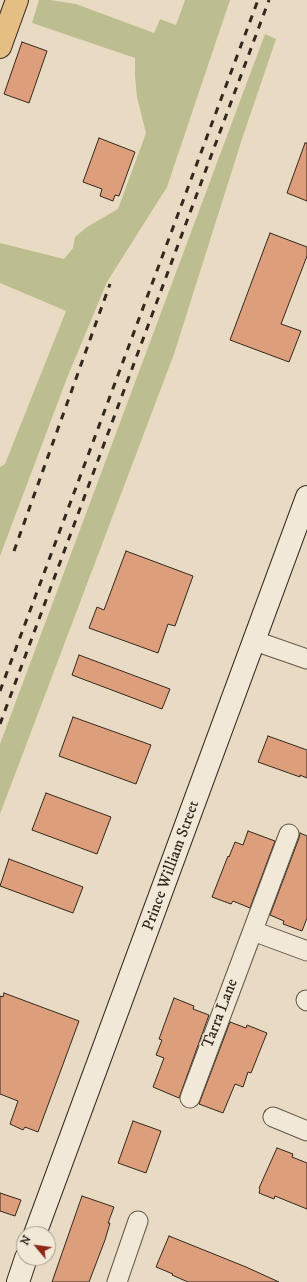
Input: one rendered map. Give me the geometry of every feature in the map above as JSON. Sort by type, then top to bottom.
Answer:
[{"type":"highway","points":[[0,46],[17,0]]},
{"type":"street","name":"Prince William Street","points":[[39,1226],[307,497]]},
{"type":"street","points":[[255,641],[307,660]]},
{"type":"street","name":"Tarra Lane","points":[[190,1098],[289,834]]},
{"type":"street","points":[[253,931],[307,950]]},
{"type":"street","points":[[273,1117],[307,1131]]},
{"type":"street","points":[[119,1281],[138,1221]]},
{"type":"street","points":[[18,1282],[23,1266]]},
{"type":"green space","points":[[39,0],[76,4],[154,33],[160,19],[176,25],[185,0],[230,0],[167,187],[107,282],[67,378],[0,556],[0,467],[5,464],[66,311],[0,283],[0,243],[64,259],[73,248],[75,237],[87,227],[118,209],[146,133],[137,97],[135,58],[32,23]]},
{"type":"green space","points":[[265,34],[276,39],[242,139],[174,354],[0,814],[0,744]]},
{"type":"building","points":[[22,42],[47,51],[29,103],[4,94]]},
{"type":"building","points":[[99,138],[135,152],[119,196],[115,195],[113,201],[100,196],[102,189],[83,182]]},
{"type":"building","points":[[305,143],[307,143],[307,201],[287,193]]},
{"type":"building","points":[[270,233],[307,247],[307,256],[281,324],[301,331],[289,362],[230,340]]},
{"type":"building","points":[[126,551],[193,576],[175,626],[168,624],[158,653],[89,628],[97,607],[104,610]]},
{"type":"building","points":[[79,655],[170,689],[162,709],[72,675]]},
{"type":"building","points":[[73,717],[151,745],[136,784],[59,756]]},
{"type":"building","points":[[268,736],[307,750],[307,778],[300,775],[300,777],[258,762]]},
{"type":"building","points":[[46,793],[111,817],[97,854],[32,830]]},
{"type":"building","points":[[248,831],[275,841],[250,908],[233,901],[231,904],[212,897],[235,842],[243,845]]},
{"type":"building","points":[[300,833],[307,836],[307,918],[302,931],[283,924],[284,921],[270,915]]},
{"type":"building","points":[[9,859],[83,887],[73,913],[0,886]]},
{"type":"building","points":[[4,993],[79,1021],[38,1132],[25,1127],[23,1130],[10,1124],[18,1101],[0,1094],[0,996],[3,997]]},
{"type":"building","points":[[174,998],[194,1006],[193,1009],[209,1015],[179,1098],[153,1087],[164,1058],[156,1055],[162,1040],[159,1039]]},
{"type":"building","points":[[230,1022],[246,1028],[247,1025],[267,1033],[251,1073],[248,1072],[243,1087],[235,1084],[223,1113],[199,1104]]},
{"type":"building","points":[[133,1121],[161,1131],[146,1173],[118,1163]]},
{"type":"building","points":[[277,1148],[293,1154],[292,1157],[307,1163],[307,1209],[275,1196],[274,1199],[259,1193],[259,1188]]},
{"type":"building","points":[[0,1193],[21,1200],[15,1216],[0,1211]]},
{"type":"building","points":[[82,1196],[114,1207],[108,1223],[110,1223],[105,1240],[89,1282],[52,1282]]},
{"type":"building","points":[[169,1236],[279,1282],[188,1282],[156,1267]]},
{"type":"railway","points":[[0,691],[258,0]]},
{"type":"railway","points":[[0,724],[269,0]]},
{"type":"railway","points":[[14,551],[110,284]]}]
